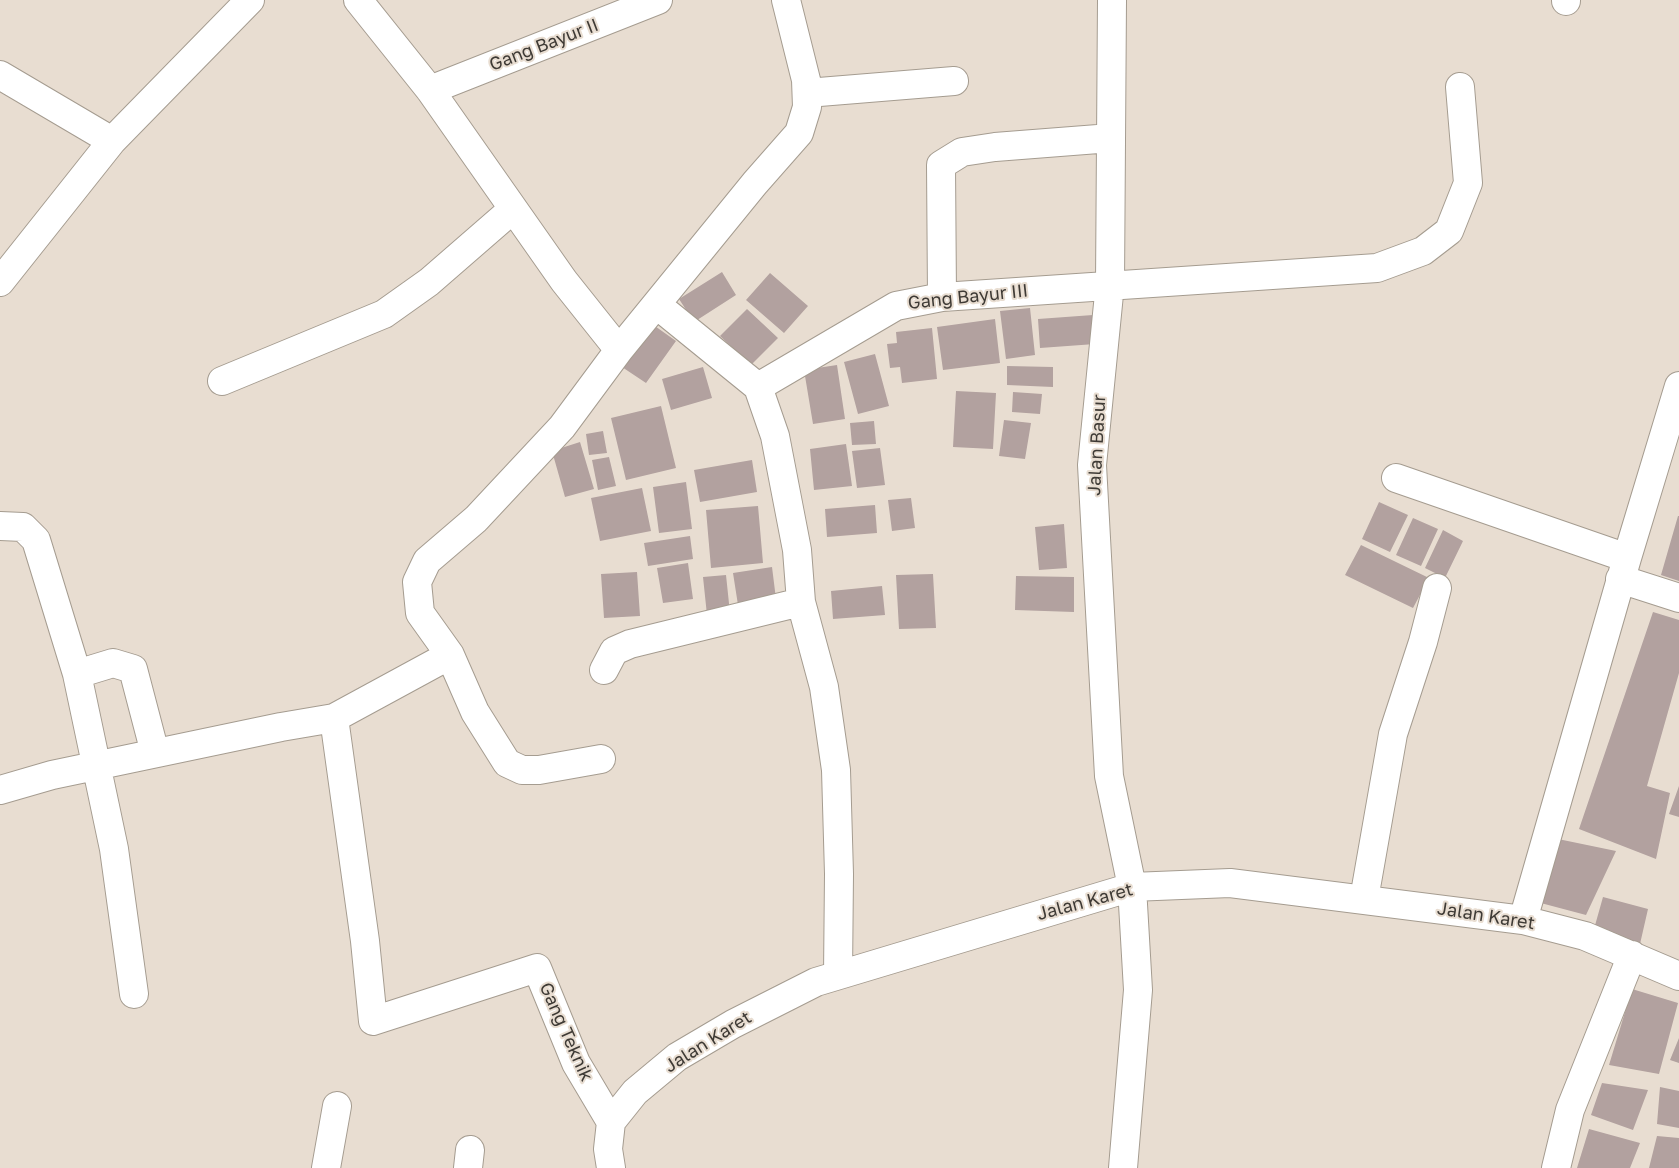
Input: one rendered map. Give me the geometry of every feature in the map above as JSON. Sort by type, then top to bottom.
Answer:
[{"type":"street","points":[[0,282],[112,141],[250,0]]},
{"type":"street","points":[[358,0],[430,90],[564,281],[619,350]]},
{"type":"street","name":"Gang Bayur II","points":[[430,90],[658,0]]},
{"type":"street","points":[[601,759],[539,770],[522,770],[507,763],[475,712],[450,655],[420,613],[417,582],[427,561],[476,519],[562,427],[619,350],[755,183],[799,133],[807,107],[806,80],[786,0]]},
{"type":"street","name":"Jalan Basur","points":[[1112,0],[1110,284],[1092,465],[1094,536],[1109,776],[1132,887],[1138,990],[1123,1168]]},
{"type":"street","points":[[0,74],[112,141]]},
{"type":"street","points":[[807,93],[954,81]]},
{"type":"street","name":"Gang Bayur III","points":[[758,387],[896,306],[942,297],[1110,284],[1377,268],[1423,251],[1449,231],[1468,183],[1460,88]]},
{"type":"street","points":[[942,297],[941,165],[962,152],[995,147],[1111,138]]},
{"type":"street","points":[[222,381],[384,314],[429,282],[513,209]]},
{"type":"street","points":[[657,305],[758,387],[775,436],[797,550],[801,602],[824,687],[836,770],[839,874],[838,975]]},
{"type":"street","points":[[1523,920],[1624,568],[1679,386]]},
{"type":"street","points":[[1396,478],[1624,568],[1679,598]]},
{"type":"street","points":[[0,526],[23,527],[36,540],[77,674],[114,848],[134,994]]},
{"type":"street","points":[[1364,899],[1393,734],[1423,642],[1436,588]]},
{"type":"street","points":[[604,670],[614,651],[630,644],[801,602]]},
{"type":"street","points":[[0,790],[52,775],[281,727],[334,718],[450,655]]},
{"type":"street","points":[[77,674],[113,663],[133,669],[156,753]]},
{"type":"street","name":"Gang Teknik","points":[[334,718],[365,941],[373,1021],[537,968],[576,1063],[611,1122]]},
{"type":"street","name":"Jalan Karet","points":[[611,1122],[635,1092],[677,1057],[758,1011],[816,982],[1132,887],[1230,884],[1523,920],[1584,936],[1679,976]]},
{"type":"street","points":[[1556,1168],[1570,1110],[1632,955]]},
{"type":"street","points":[[326,1168],[337,1106]]},
{"type":"street","points":[[611,1122],[608,1149],[611,1168]]},
{"type":"building","points":[[722,272],[736,295],[694,322],[679,299]]},
{"type":"building","points":[[770,273],[808,306],[784,333],[746,300]]},
{"type":"building","points":[[1030,308],[1035,355],[1006,359],[1000,311]]},
{"type":"building","points":[[747,309],[778,338],[751,365],[720,336]]},
{"type":"building","points":[[1093,315],[1095,344],[1040,348],[1038,319]]},
{"type":"building","points":[[995,319],[1000,363],[943,370],[937,327]]},
{"type":"building","points":[[652,324],[676,341],[646,383],[622,367]]},
{"type":"building","points":[[932,328],[937,379],[902,383],[900,367],[890,368],[887,344],[897,343],[896,332]]},
{"type":"building","points":[[875,354],[889,406],[858,414],[844,362]]},
{"type":"building","points":[[837,365],[845,419],[813,424],[804,370]]},
{"type":"building","points":[[1007,366],[1053,367],[1053,387],[1007,385]]},
{"type":"building","points":[[703,367],[712,398],[671,410],[662,379]]},
{"type":"building","points":[[956,391],[996,393],[993,449],[953,447]]},
{"type":"building","points":[[1013,392],[1042,394],[1040,414],[1012,412]]},
{"type":"building","points":[[661,406],[676,468],[626,480],[611,418]]},
{"type":"building","points":[[1004,420],[1031,423],[1025,459],[999,456]]},
{"type":"building","points":[[874,421],[876,444],[852,445],[850,423]]},
{"type":"building","points":[[603,431],[607,453],[589,455],[586,434]]},
{"type":"building","points":[[580,442],[594,489],[565,497],[552,451]]},
{"type":"building","points":[[846,444],[852,486],[814,490],[810,449]]},
{"type":"building","points":[[880,448],[885,485],[857,488],[852,451]]},
{"type":"building","points":[[609,457],[616,486],[598,490],[592,460]]},
{"type":"building","points":[[752,460],[757,492],[700,502],[694,470]]},
{"type":"building","points":[[686,482],[692,529],[659,533],[653,487]]},
{"type":"building","points":[[642,488],[651,531],[600,541],[591,498]]},
{"type":"building","points":[[911,498],[915,528],[892,531],[888,500]]},
{"type":"building","points":[[1379,502],[1408,515],[1390,552],[1362,539]]},
{"type":"building","points":[[875,505],[877,533],[827,537],[825,509]]},
{"type":"building","points":[[758,506],[763,563],[711,568],[706,510]]},
{"type":"building","points":[[1679,516],[1679,581],[1661,575]]},
{"type":"building","points":[[1413,518],[1438,529],[1421,566],[1396,555]]},
{"type":"building","points":[[1064,524],[1067,568],[1039,570],[1035,527]]},
{"type":"building","points":[[1443,530],[1463,541],[1445,578],[1425,568]]},
{"type":"building","points":[[690,536],[693,559],[648,566],[644,543]]},
{"type":"building","points":[[1361,545],[1429,578],[1413,608],[1345,575]]},
{"type":"building","points":[[688,563],[693,599],[663,603],[657,568]]},
{"type":"building","points":[[772,567],[776,599],[738,605],[733,573]]},
{"type":"building","points":[[637,572],[640,616],[604,618],[601,574]]},
{"type":"building","points":[[933,574],[936,628],[899,629],[896,575]]},
{"type":"building","points":[[726,575],[730,613],[707,615],[703,577]]},
{"type":"building","points":[[1016,576],[1074,577],[1074,612],[1015,610]]},
{"type":"building","points":[[882,586],[885,615],[833,619],[831,591]]},
{"type":"building","points":[[1653,612],[1679,620],[1679,673],[1647,786],[1670,793],[1656,859],[1579,829]]},
{"type":"building","points":[[1679,786],[1679,817],[1669,814]]},
{"type":"building","points":[[1558,839],[1616,851],[1586,915],[1537,902]]},
{"type":"building","points":[[1603,897],[1648,909],[1640,944],[1594,929]]},
{"type":"building","points":[[1632,989],[1678,1003],[1659,1074],[1609,1065]]},
{"type":"building","points":[[1679,1038],[1679,1063],[1670,1060]]},
{"type":"building","points":[[1602,1083],[1648,1090],[1633,1130],[1591,1115]]},
{"type":"building","points":[[1660,1087],[1679,1091],[1679,1128],[1657,1124]]},
{"type":"building","points":[[1589,1129],[1640,1143],[1630,1168],[1577,1168]]},
{"type":"building","points":[[1657,1136],[1679,1138],[1679,1168],[1649,1168]]}]
